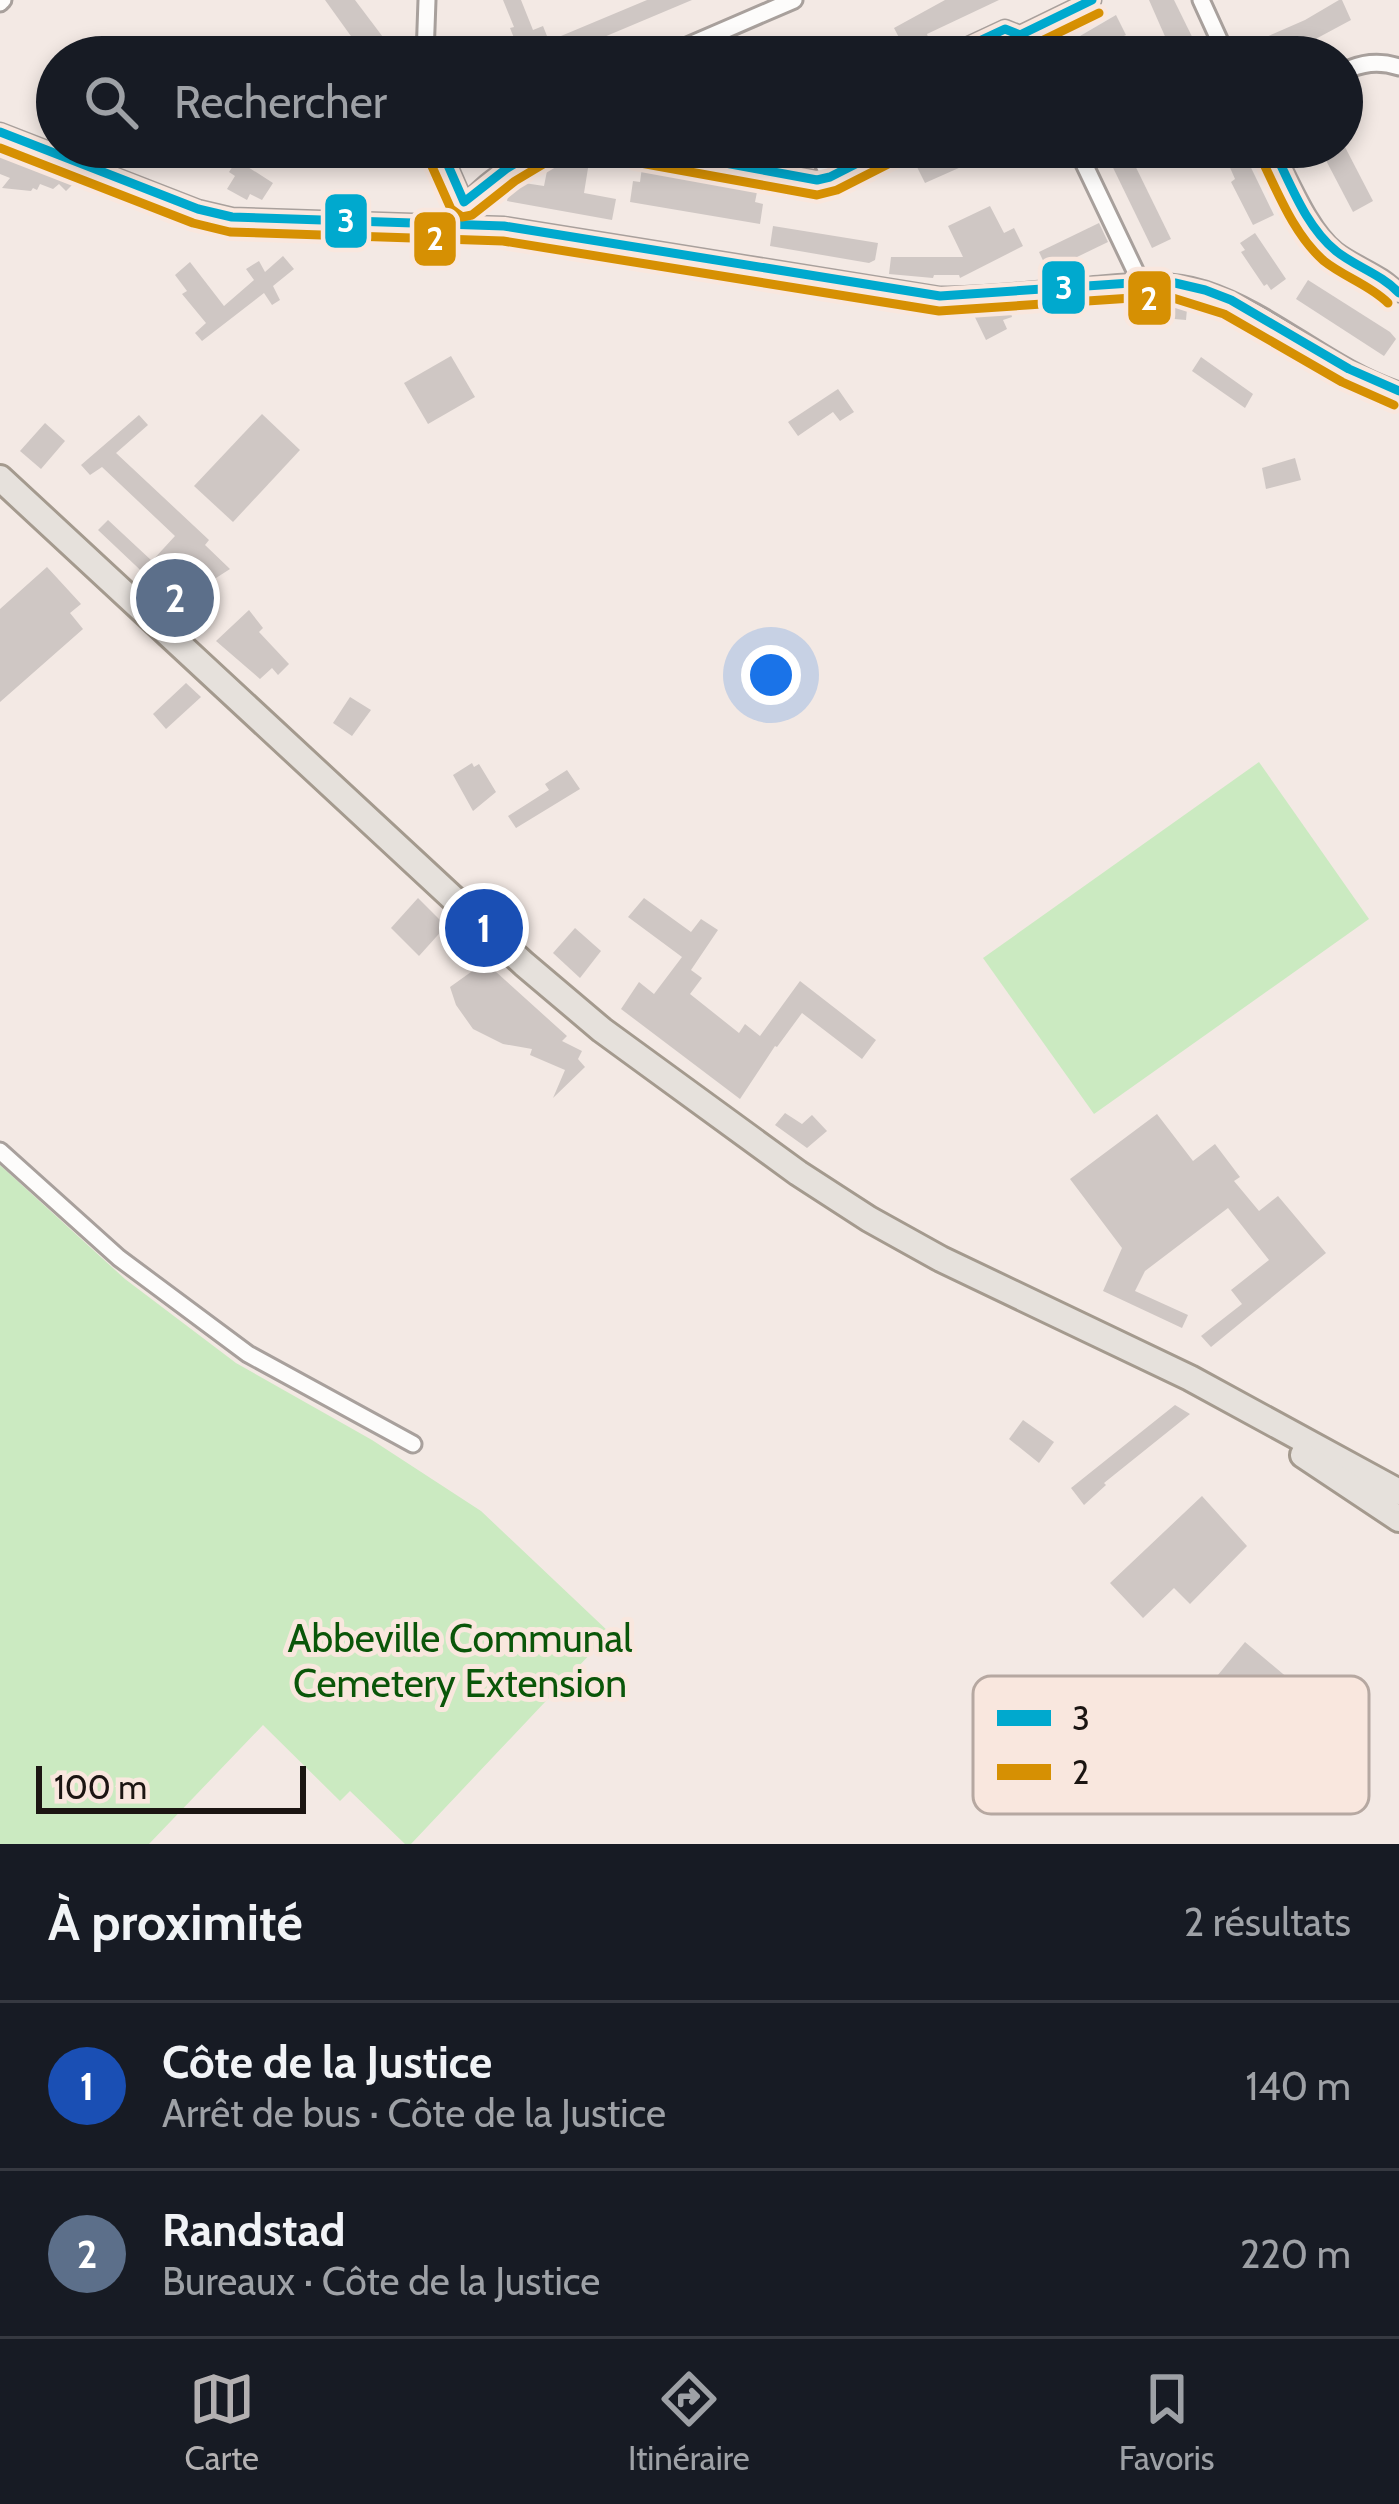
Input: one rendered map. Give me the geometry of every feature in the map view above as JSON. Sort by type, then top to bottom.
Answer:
[{"type":"main road","points":[[0,478],[510,952],[602,1030],[798,1173],[869,1220],[941,1259],[1230,1399],[1399,1492]]},
{"type":"main road","points":[[1230,1399],[1308,1459],[1399,1519]]},
{"type":"street","points":[[426,36],[427,0]]},
{"type":"street","points":[[990,36],[1005,29],[1020,35],[1092,0]]},
{"type":"street","points":[[1201,0],[1218,36]]},
{"type":"street","points":[[712,36],[794,1]]},
{"type":"street","points":[[1363,64],[1399,67]]},
{"type":"street","points":[[0,133],[36,147]]},
{"type":"street","points":[[91,168],[198,209],[232,217],[504,226],[940,296],[1166,280],[1232,301],[1354,372],[1399,392]]},
{"type":"street","points":[[451,168],[464,202]]},
{"type":"street","points":[[454,223],[464,202],[508,168]]},
{"type":"street","points":[[747,168],[817,180],[848,168]]},
{"type":"street","points":[[825,168],[830,177]]},
{"type":"street","points":[[1086,168],[1140,281]]},
{"type":"street","points":[[1283,168],[1318,233],[1334,250],[1389,281],[1399,293]]},
{"type":"street","points":[[0,1150],[119,1258],[248,1354],[413,1444]]},
{"type":"green space","points":[[1259,762],[1369,919],[1094,1114],[983,958]]},
{"type":"green space","name":"Abbeville Communal Cemetery Extension","points":[[0,1165],[125,1279],[236,1363],[372,1440],[481,1511],[610,1633],[411,1844],[405,1844],[350,1791],[340,1801],[263,1725],[149,1844],[0,1844]]},
{"type":"building","points":[[325,0],[355,0],[382,36],[351,36]]},
{"type":"building","points":[[503,0],[521,0],[533,30],[543,26],[547,36],[513,36],[510,28],[514,27]]},
{"type":"building","points":[[647,0],[692,0],[606,36],[561,36]]},
{"type":"building","points":[[945,0],[999,0],[928,36],[898,36],[894,28]]},
{"type":"building","points":[[1149,0],[1174,0],[1192,36],[1165,36]]},
{"type":"building","points":[[1342,0],[1351,20],[1321,36],[1268,36]]},
{"type":"building","points":[[1116,15],[1126,35],[1124,36],[1080,36]]},
{"type":"building","points":[[0,145],[36,159],[36,168],[60,168],[77,180],[66,191],[59,184],[53,189],[40,184],[31,191],[2,188],[10,178],[0,174]]},
{"type":"building","points":[[250,168],[273,183],[262,200],[250,194],[247,200],[227,189],[235,176],[229,172]]},
{"type":"building","points":[[548,168],[588,168],[584,193],[616,199],[612,220],[507,201],[511,181],[544,186]]},
{"type":"building","points":[[642,168],[685,168],[759,182],[755,202],[763,204],[760,224],[630,202],[633,181],[640,182]]},
{"type":"building","points":[[918,168],[959,168],[925,183]]},
{"type":"building","points":[[1113,168],[1136,168],[1171,239],[1152,248]]},
{"type":"building","points":[[1230,168],[1251,168],[1274,215],[1253,225],[1231,182],[1235,179]]},
{"type":"building","points":[[1330,168],[1356,168],[1373,201],[1353,212]]},
{"type":"building","points":[[990,206],[1004,233],[1014,228],[1023,246],[960,278],[889,274],[891,257],[963,257],[948,226]]},
{"type":"building","points":[[1099,223],[1108,242],[1048,271],[1039,252]]},
{"type":"building","points":[[773,226],[878,243],[875,260],[869,263],[770,246]]},
{"type":"building","points":[[1255,233],[1286,279],[1271,290],[1241,252],[1245,250],[1240,243]]},
{"type":"building","points":[[283,256],[294,269],[273,286],[280,300],[272,305],[264,293],[202,341],[195,333],[206,323],[182,294],[187,291],[175,275],[190,262],[224,306],[254,280],[246,269],[259,261],[265,272]]},
{"type":"building","points":[[1308,280],[1390,332],[1396,339],[1384,356],[1296,299]]},
{"type":"building","points":[[1152,294],[1188,298],[1186,320],[1151,317]]},
{"type":"building","points":[[1009,305],[1012,317],[1003,320],[1007,329],[986,340],[970,307]]},
{"type":"building","points":[[451,356],[475,397],[428,424],[404,383]]},
{"type":"building","points":[[1201,357],[1253,394],[1245,408],[1192,371]]},
{"type":"building","points":[[838,389],[854,412],[840,421],[833,412],[798,436],[788,422]]},
{"type":"building","points":[[262,414],[300,450],[233,522],[194,486]]},
{"type":"building","points":[[139,415],[148,425],[116,453],[209,540],[205,545],[230,569],[191,594],[202,604],[190,617],[98,530],[108,520],[152,561],[175,536],[102,467],[90,475],[81,465]]},
{"type":"building","points":[[45,423],[65,441],[41,469],[20,451]]},
{"type":"building","points":[[1295,458],[1301,480],[1266,489],[1262,468]]},
{"type":"building","points":[[47,567],[81,604],[70,613],[83,629],[0,702],[0,609]]},
{"type":"building","points":[[249,610],[263,628],[259,632],[289,664],[278,675],[272,668],[260,679],[216,641]]},
{"type":"building","points":[[186,683],[201,697],[166,729],[153,714]]},
{"type":"building","points":[[350,697],[371,710],[352,736],[333,723]]},
{"type":"building","points":[[472,763],[474,767],[479,764],[496,792],[473,811],[453,775]]},
{"type":"building","points":[[567,770],[580,789],[516,828],[508,816],[549,790],[545,784]]},
{"type":"building","points":[[418,898],[446,926],[419,956],[391,928]]},
{"type":"building","points":[[644,898],[691,932],[701,919],[718,930],[691,970],[702,978],[690,994],[739,1033],[745,1024],[760,1036],[800,981],[876,1040],[862,1059],[802,1013],[740,1099],[621,1009],[639,982],[654,994],[682,957],[628,917]]},
{"type":"building","points":[[575,928],[601,951],[580,978],[553,953]]},
{"type":"building","points":[[485,962],[567,1036],[562,1041],[582,1051],[578,1059],[585,1067],[553,1098],[565,1070],[530,1055],[532,1049],[503,1044],[473,1029],[456,1005],[450,987]]},
{"type":"building","points":[[785,1113],[802,1124],[812,1115],[827,1131],[807,1148],[775,1125]]},
{"type":"building","points":[[1157,1114],[1193,1161],[1215,1144],[1240,1177],[1234,1181],[1259,1211],[1278,1196],[1326,1253],[1211,1347],[1201,1336],[1242,1304],[1231,1290],[1269,1260],[1228,1208],[1145,1271],[1135,1291],[1188,1315],[1182,1328],[1103,1291],[1122,1248],[1070,1179]]},
{"type":"building","points":[[1175,1405],[1190,1414],[1104,1483],[1084,1505],[1071,1488]]},
{"type":"building","points":[[1023,1420],[1054,1442],[1039,1463],[1009,1439]]},
{"type":"building","points":[[1202,1496],[1247,1546],[1190,1604],[1174,1588],[1143,1618],[1110,1583]]},
{"type":"building","points":[[1245,1642],[1285,1676],[1217,1676]]},
{"type":"transit line","name":"3","points":[[990,36],[1005,29],[1020,35],[1092,0]]},
{"type":"transit line","name":"2","points":[[1052,36],[1099,13]]},
{"type":"transit line","name":"3","points":[[0,132],[36,146]]},
{"type":"transit line","name":"2","points":[[0,148],[36,162]]},
{"type":"transit line","name":"2","points":[[51,168],[193,223],[230,232],[503,241],[939,311],[1173,298],[1224,314],[1342,382],[1394,405]]},
{"type":"transit line","name":"3","points":[[93,168],[198,209],[232,217],[504,226],[940,296],[1175,283],[1231,300],[1349,369],[1399,391]]},
{"type":"transit line","name":"2","points":[[433,168],[451,209],[462,217],[472,215],[537,168]]},
{"type":"transit line","name":"3","points":[[449,168],[464,202],[508,168]]},
{"type":"transit line","name":"2","points":[[668,168],[817,195],[880,168]]},
{"type":"transit line","name":"3","points":[[752,168],[817,180],[848,168]]},
{"type":"transit line","name":"2","points":[[1266,168],[1313,250],[1388,303]]},
{"type":"transit line","name":"3","points":[[1282,168],[1325,241],[1399,293]]},
{"type":"place","name":"Randstad","points":[[175,598]]},
{"type":"place","name":"Côte de la Justice","points":[[484,928]]}]
